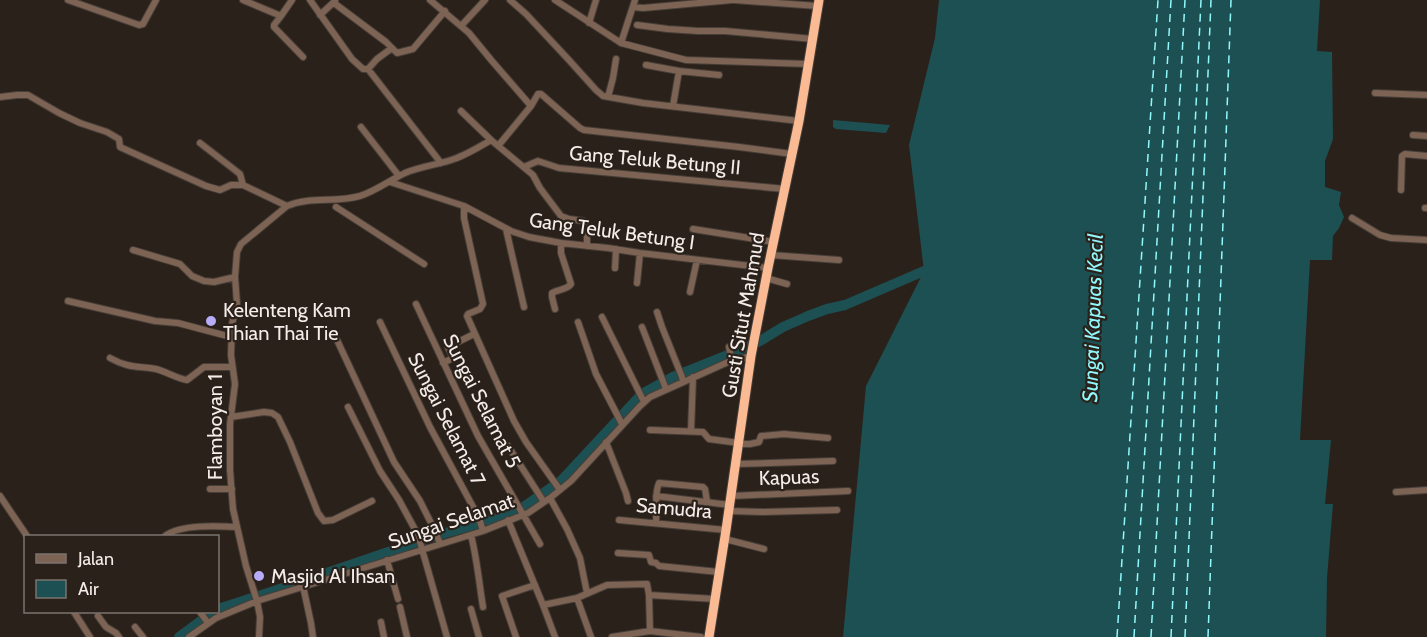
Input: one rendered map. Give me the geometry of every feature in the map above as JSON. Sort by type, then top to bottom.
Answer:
[{"type":"highway","name":"Gusti Situt Mahmud","points":[[709,637],[752,354],[799,121],[819,3]]},
{"type":"street","points":[[68,0],[141,25],[156,0]]},
{"type":"street","points":[[88,7],[92,0]]},
{"type":"street","points":[[292,0],[274,27],[303,57]]},
{"type":"street","points":[[310,0],[357,65],[368,69],[441,163]]},
{"type":"street","points":[[430,0],[469,33],[531,106]]},
{"type":"street","points":[[461,26],[485,0]]},
{"type":"street","points":[[510,0],[596,90],[608,97],[799,121]]},
{"type":"street","points":[[555,0],[564,3],[589,23],[621,43],[686,60],[808,64]]},
{"type":"street","points":[[589,23],[596,0]]},
{"type":"street","points":[[621,43],[634,3],[643,8],[733,0],[819,3]]},
{"type":"street","points":[[247,1],[281,16]]},
{"type":"street","points":[[321,15],[335,1],[398,54],[412,49],[445,11]]},
{"type":"street","points":[[637,25],[668,30],[725,31],[813,39]]},
{"type":"street","points":[[368,69],[392,48]]},
{"type":"street","points":[[608,97],[616,59]]},
{"type":"street","points":[[646,65],[719,75]]},
{"type":"street","points":[[673,106],[680,71]]},
{"type":"street","points":[[1374,93],[1427,95]]},
{"type":"street","points":[[498,146],[538,94],[542,94],[584,130],[792,154]]},
{"type":"street","points":[[0,97],[31,96],[80,123],[107,132],[119,139],[120,147],[217,190],[231,185],[243,185],[287,206],[296,202],[360,195],[421,167],[455,159],[491,140]]},
{"type":"street","points":[[461,111],[533,175],[561,216],[584,221],[587,228],[587,246]]},
{"type":"street","points":[[361,127],[399,176]]},
{"type":"street","points":[[1413,135],[1427,136]]},
{"type":"street","points":[[200,143],[240,174],[243,185]]},
{"type":"street","points":[[1401,190],[1402,156],[1405,154],[1427,156]]},
{"type":"street","name":"Gang Teluk Betung II","points":[[524,167],[538,161],[559,168],[785,189]]},
{"type":"street","name":"Gang Teluk Betung I","points":[[390,182],[465,206],[506,229],[529,237],[697,260],[767,273],[788,284]]},
{"type":"street","points":[[339,199],[334,209],[424,264]]},
{"type":"street","name":"Flamboyan 1","points":[[259,637],[260,617],[257,601],[246,566],[233,509],[230,470],[231,417],[235,384],[231,337],[237,304],[235,276],[237,252],[246,239],[287,206]]},
{"type":"street","points":[[465,206],[464,218],[483,304],[480,309],[467,315],[514,421],[559,488]]},
{"type":"street","points":[[1352,218],[1380,235],[1391,238],[1427,240]]},
{"type":"street","points":[[506,229],[524,307]]},
{"type":"street","points":[[693,229],[774,242]]},
{"type":"street","points":[[555,309],[552,293],[568,288],[571,284],[561,253],[561,243]]},
{"type":"street","points":[[615,268],[616,249]]},
{"type":"street","points":[[133,250],[180,264],[192,276],[204,281],[214,282],[235,276]]},
{"type":"street","points":[[637,283],[640,253]]},
{"type":"street","points":[[771,255],[839,260]]},
{"type":"street","points":[[690,292],[697,260]]},
{"type":"street","points":[[68,301],[155,321],[178,323],[231,337]]},
{"type":"street","name":"Sungai Selamat 5","points":[[416,304],[478,436],[540,544]]},
{"type":"street","points":[[657,312],[682,380]]},
{"type":"street","points":[[602,317],[642,397]]},
{"type":"street","name":"Sungai Selamat 7","points":[[380,322],[430,427],[483,528]]},
{"type":"street","points":[[578,322],[596,374],[622,423]]},
{"type":"street","points":[[642,327],[666,387]]},
{"type":"street","points":[[443,363],[453,358],[448,347],[474,334]]},
{"type":"street","points":[[337,340],[394,462],[420,501],[438,538]]},
{"type":"street","name":"Sungai Selamat","points":[[189,637],[207,622],[257,601],[387,560],[438,538],[471,535],[483,528],[508,520],[541,498],[550,498],[579,473],[642,397],[654,395],[666,387],[693,377],[731,353],[752,354]]},
{"type":"street","points":[[110,358],[120,364],[156,369],[184,380],[190,379],[204,367],[232,367]]},
{"type":"street","points":[[691,431],[693,377]]},
{"type":"street","points":[[348,407],[380,471],[418,535],[447,637]]},
{"type":"street","points":[[231,417],[264,412],[276,414],[318,513],[324,521],[333,520],[372,501]]},
{"type":"street","points":[[650,430],[705,432],[709,439],[750,444],[759,442],[761,436],[784,434],[828,438]]},
{"type":"street","points":[[606,442],[628,501]]},
{"type":"street","points":[[508,446],[541,498]]},
{"type":"street","points":[[736,464],[833,461]]},
{"type":"street","points":[[656,523],[656,496],[659,483],[705,488],[707,501]]},
{"type":"street","points":[[210,489],[232,489]]},
{"type":"street","points":[[1396,492],[1427,489]]},
{"type":"street","name":"Kapuas","points":[[730,504],[848,491]]},
{"type":"street","points":[[0,496],[26,535]]},
{"type":"street","points":[[656,496],[730,504],[763,512],[837,510]]},
{"type":"street","points":[[550,498],[580,558],[587,593]]},
{"type":"street","points":[[508,520],[555,637]]},
{"type":"street","name":"Samudra","points":[[619,520],[656,523],[725,534],[764,549]]},
{"type":"street","points":[[168,535],[173,531],[187,529],[237,527]]},
{"type":"street","points":[[471,535],[477,560],[483,607]]},
{"type":"street","points":[[618,553],[649,555],[651,562],[659,566],[719,572]]},
{"type":"street","points":[[387,560],[398,599]]},
{"type":"street","points":[[543,605],[577,597],[608,585],[645,583],[648,584],[650,631]]},
{"type":"street","points":[[516,637],[502,596],[535,585]]},
{"type":"street","points":[[303,586],[313,637]]},
{"type":"street","points":[[649,595],[715,598]]},
{"type":"street","points":[[577,597],[591,637]]},
{"type":"street","points":[[400,607],[407,637]]},
{"type":"street","points":[[471,609],[479,637]]},
{"type":"street","points":[[75,613],[90,637]]},
{"type":"street","points":[[201,613],[207,622]]},
{"type":"street","points":[[98,616],[106,627],[119,637]]},
{"type":"street","points":[[381,622],[384,637]]},
{"type":"street","points":[[135,627],[143,637]]},
{"type":"street","points":[[612,637],[650,631],[701,637]]},
{"type":"water","name":"Sungai Kapuas Kecil","points":[[939,0],[1320,0],[1317,51],[1332,52],[1333,139],[1325,161],[1325,187],[1341,192],[1339,205],[1344,217],[1333,236],[1332,260],[1310,260],[1300,440],[1331,440],[1325,504],[1333,504],[1327,578],[1326,637],[843,637],[866,386],[924,271],[909,145],[935,38]]},
{"type":"water","points":[[833,120],[890,125],[886,133],[836,129],[833,127]]},
{"type":"waterway","points":[[219,609],[522,508],[562,480],[642,394],[673,377],[760,341],[808,316],[845,305],[924,271]]},
{"type":"waterway","points":[[179,637],[212,613]]},
{"type":"ferry route","points":[[1117,637],[1158,0]]},
{"type":"ferry route","points":[[1134,637],[1171,0]]},
{"type":"ferry route","points":[[1151,637],[1185,0]]},
{"type":"ferry route","points":[[1171,637],[1201,0]]},
{"type":"ferry route","points":[[1185,637],[1211,0]]},
{"type":"ferry route","points":[[1208,637],[1231,0]]},
{"type":"place","name":"Kelenteng Kam Thian Thai Tie","points":[[211,321]]},
{"type":"place","name":"Masjid Al Ihsan","points":[[259,576]]}]
